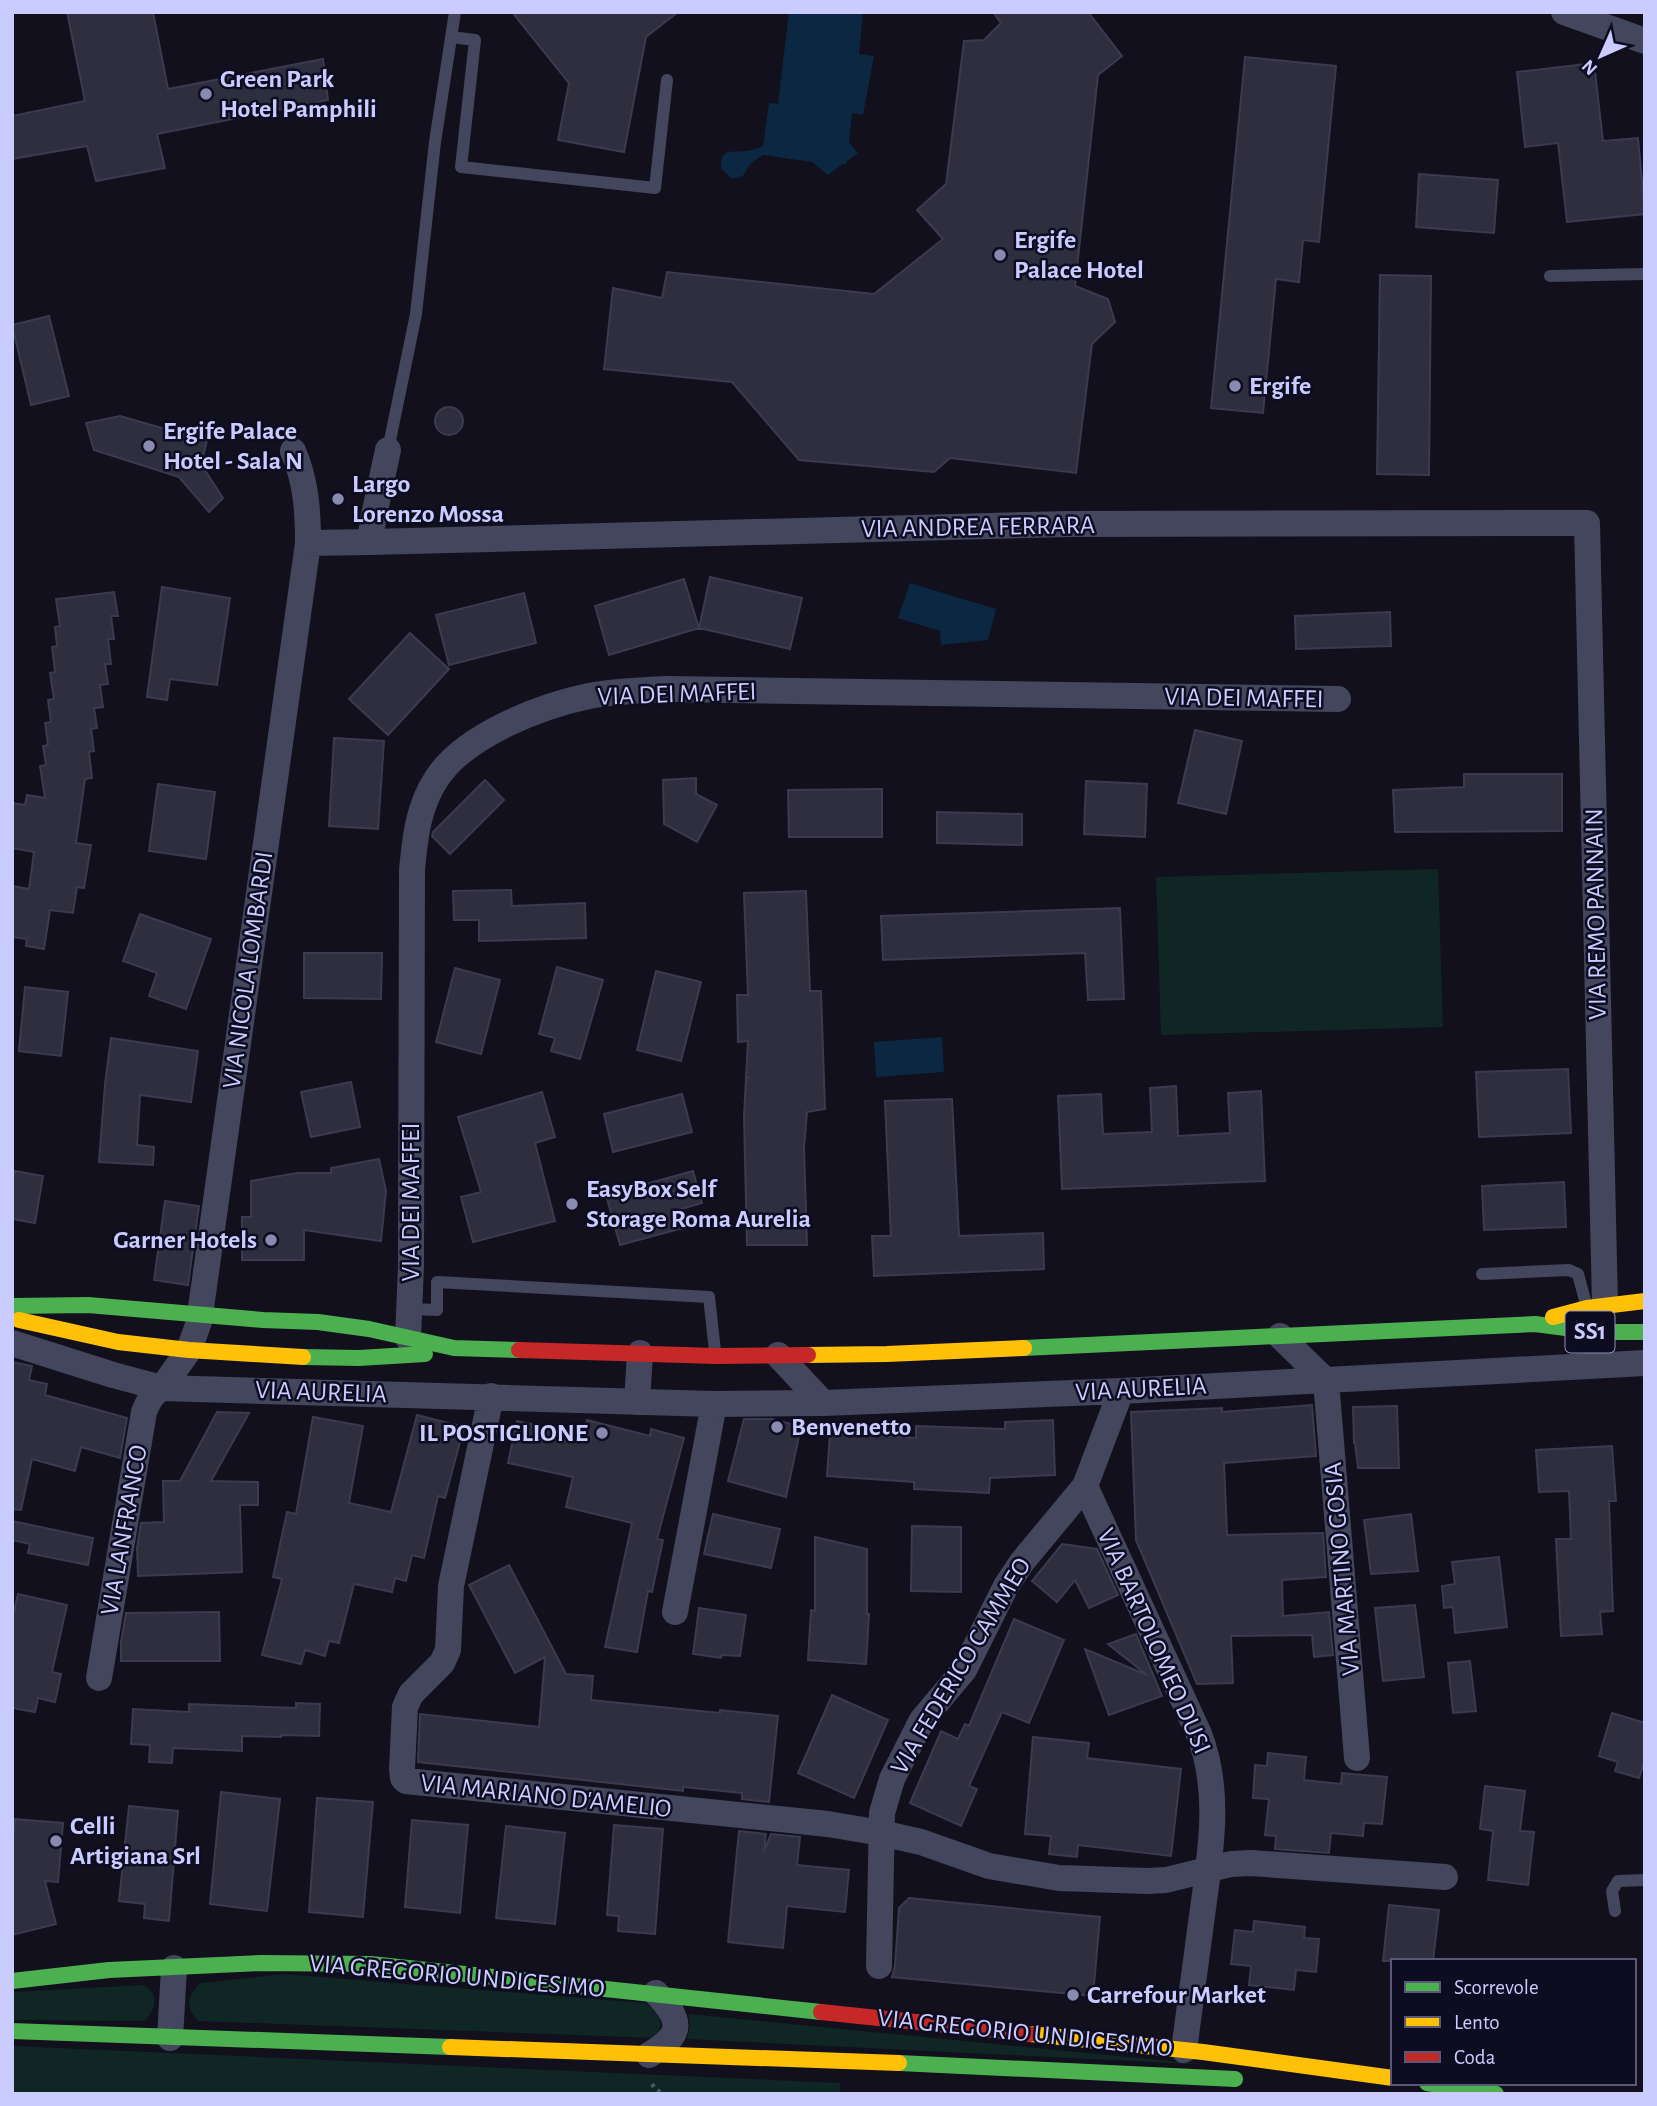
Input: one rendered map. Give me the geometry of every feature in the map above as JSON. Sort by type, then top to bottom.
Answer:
[{"type":"street","points":[[1564,12],[1645,41]]},
{"type":"street","points":[[293,451],[304,485],[308,514],[307,543],[370,542],[388,450]]},
{"type":"street","name":"VIA ANDREA FERRARA","points":[[370,542],[1069,524],[1587,523]]},
{"type":"street","name":"VIA REMO PANNAIN","points":[[1587,523],[1596,1307]]},
{"type":"street","name":"VIA NICOLA LOMBARDI","points":[[162,1388],[189,1350],[197,1332],[307,543]]},
{"type":"street","name":"VIA DEI MAFFEI","points":[[408,1338],[412,870],[416,833],[426,798],[437,777],[480,739],[514,721],[565,702],[617,692],[669,689],[1338,699]]},
{"type":"street","name":"VIA AURELIA","points":[[1535,1324],[1564,1313],[1645,1301]]},
{"type":"street","name":"VIA AURELIA","points":[[12,1306],[88,1305],[344,1325],[454,1348],[716,1356],[887,1354],[1535,1324],[1597,1332],[1645,1332]]},
{"type":"street","name":"VIA AURELIA","points":[[12,1318],[118,1342],[288,1357],[412,1355],[454,1348]]},
{"type":"street","points":[[1280,1336],[1325,1381]]},
{"type":"street","name":"VIA AURELIA","points":[[12,1343],[88,1368],[162,1388],[714,1404],[823,1403],[1121,1391],[1645,1363]]},
{"type":"street","points":[[637,1402],[640,1353]]},
{"type":"street","points":[[778,1356],[823,1403]]},
{"type":"street","name":"VIA MARTINO GOSIA","points":[[1325,1381],[1357,1758]]},
{"type":"street","name":"VIA LANFRANCO","points":[[99,1678],[144,1412],[156,1391],[162,1388]]},
{"type":"street","name":"VIA FEDERICO CAMMEO","points":[[879,1966],[881,1833],[887,1789],[922,1720],[964,1670],[1017,1569],[1055,1519],[1085,1486],[1121,1391]]},
{"type":"street","name":"VIA MARIANO D'AMELIO","points":[[491,1396],[451,1586],[449,1650],[442,1663],[411,1694],[405,1707],[403,1778],[406,1781],[828,1825],[881,1833]]},
{"type":"street","points":[[675,1612],[714,1404]]},
{"type":"street","name":"VIA BARTOLOMEO DUSI","points":[[1085,1486],[1205,1751],[1212,1796],[1210,1869],[1184,2050]]},
{"type":"street","points":[[881,1833],[921,1842],[989,1866],[1059,1878],[1166,1880],[1231,1864],[1251,1863],[1445,1877]]},
{"type":"street","name":"VIA GREGORIO UNDICESIMO","points":[[12,1980],[87,1972],[174,1968],[313,1962],[371,1964],[1184,2050],[1391,2078]]},
{"type":"street","points":[[170,2038],[174,1968]]},
{"type":"street","points":[[649,2055],[667,2042],[676,2028],[672,2011],[656,1993]]},
{"type":"street","name":"VIA GREGORIO UNDICESIMO","points":[[12,2031],[922,2064],[1248,2080]]},
{"type":"street","points":[[1440,2085],[1496,2094]]},
{"type":"lane","points":[[388,450],[416,314],[435,142],[455,12]]},
{"type":"lane","points":[[451,37],[475,40],[461,167],[655,188],[667,80]]},
{"type":"lane","points":[[1550,276],[1645,274]]},
{"type":"lane","points":[[1482,1274],[1576,1271],[1596,1307]]},
{"type":"lane","points":[[410,1309],[437,1310],[438,1282],[709,1297],[716,1356]]},
{"type":"lane","points":[[1615,1911],[1612,1891],[1618,1881],[1645,1880]]},
{"type":"green space","points":[[1438,869],[1443,1027],[1161,1035],[1156,877]]},
{"type":"green space","points":[[283,1974],[646,2003],[657,2015],[660,2028],[655,2038],[198,2021],[190,2010],[189,1999],[201,1983]]},
{"type":"green space","points":[[144,1985],[152,1993],[154,2002],[144,2021],[12,2020],[12,1992]]},
{"type":"green space","points":[[689,2014],[1211,2065],[687,2039]]},
{"type":"green space","points":[[12,2046],[840,2083],[840,2094],[12,2094]]},
{"type":"water","points":[[789,12],[863,12],[859,54],[874,56],[863,115],[852,113],[849,142],[858,153],[828,175],[812,162],[763,155],[750,165],[742,177],[732,178],[721,169],[722,157],[727,153],[763,146],[769,103],[778,104]]},
{"type":"water","points":[[910,583],[996,609],[988,640],[941,645],[940,631],[898,618]]},
{"type":"water","points":[[942,1037],[944,1072],[876,1077],[874,1042]]},
{"type":"building","name":"Green Park Hotel Pamphili","points":[[67,12],[153,12],[168,89],[323,59],[328,100],[157,134],[165,168],[96,181],[87,146],[12,159],[12,116],[85,101]]},
{"type":"building","points":[[512,12],[678,12],[646,37],[624,152],[558,140],[569,83]]},
{"type":"building","name":"Ergife Palace Hotel","points":[[993,12],[1088,12],[1122,56],[1098,75],[1075,286],[1108,299],[1115,322],[1092,344],[1076,473],[950,458],[934,472],[799,460],[732,382],[604,369],[613,288],[662,298],[667,272],[874,294],[943,239],[917,210],[946,184],[964,41],[984,40],[1001,23]]},
{"type":"building","points":[[1245,57],[1336,66],[1319,242],[1303,240],[1299,282],[1276,279],[1263,413],[1211,408]]},
{"type":"building","points":[[1594,63],[1603,141],[1638,138],[1645,214],[1567,222],[1558,143],[1525,147],[1517,72]]},
{"type":"building","points":[[1419,174],[1498,180],[1494,233],[1416,227]]},
{"type":"building","points":[[1380,275],[1431,276],[1429,475],[1377,474]]},
{"type":"building","points":[[49,316],[69,396],[31,405],[12,325]]},
{"type":"building","points":[[449,407],[459,411],[463,421],[459,431],[449,435],[439,431],[435,421],[439,411]]},
{"type":"building","name":"Ergife Palace Hotel - Sala N","points":[[120,416],[207,441],[201,464],[223,498],[209,512],[179,477],[94,450],[86,423]]},
{"type":"building","points":[[710,577],[802,598],[790,649],[699,628]]},
{"type":"building","points":[[684,579],[699,628],[609,655],[595,606]]},
{"type":"building","points":[[162,587],[230,598],[217,685],[170,679],[167,700],[147,697]]},
{"type":"building","points":[[114,592],[118,616],[111,616],[114,639],[108,639],[111,664],[105,664],[108,684],[100,685],[103,707],[94,708],[97,728],[91,729],[94,751],[89,752],[92,778],[85,779],[76,843],[91,845],[84,888],[77,887],[73,913],[50,910],[44,949],[26,946],[27,939],[12,937],[12,886],[29,889],[34,852],[12,848],[12,803],[25,805],[27,795],[45,798],[40,766],[46,765],[43,746],[48,745],[45,723],[51,722],[48,700],[54,699],[50,673],[55,672],[52,647],[57,646],[55,627],[60,626],[56,599]]},
{"type":"building","points":[[524,593],[536,643],[449,665],[436,615]]},
{"type":"building","points":[[1390,612],[1391,646],[1296,649],[1295,616]]},
{"type":"building","points":[[410,633],[449,669],[388,735],[349,699]]},
{"type":"building","points":[[1195,730],[1242,741],[1226,814],[1178,803]]},
{"type":"building","points":[[334,738],[384,741],[378,829],[329,826]]},
{"type":"building","points":[[1464,774],[1562,774],[1562,831],[1395,832],[1393,790],[1464,787]]},
{"type":"building","points":[[696,778],[696,794],[717,805],[697,842],[664,824],[663,780]]},
{"type":"building","points":[[485,780],[504,800],[450,854],[432,836],[433,832]]},
{"type":"building","points":[[1086,781],[1147,784],[1145,837],[1084,834]]},
{"type":"building","points":[[158,784],[215,792],[206,859],[149,851]]},
{"type":"building","points":[[882,789],[882,837],[789,837],[788,790]]},
{"type":"building","points":[[937,812],[1022,814],[1022,845],[937,843]]},
{"type":"building","points":[[511,890],[512,906],[585,903],[586,938],[479,941],[479,920],[454,920],[453,891]]},
{"type":"building","points":[[806,891],[810,991],[821,991],[825,1109],[807,1112],[804,1148],[807,1245],[747,1245],[744,1117],[746,1078],[749,1078],[746,1077],[748,1041],[738,1042],[737,995],[748,995],[744,893]]},
{"type":"building","points":[[1120,908],[1124,999],[1088,1000],[1085,953],[883,960],[881,916]]},
{"type":"building","points":[[140,914],[211,939],[186,1009],[149,996],[157,973],[123,961]]},
{"type":"building","points":[[304,953],[382,953],[381,999],[304,998]]},
{"type":"building","points":[[557,967],[603,980],[580,1059],[551,1051],[555,1038],[539,1034]]},
{"type":"building","points":[[455,968],[500,980],[481,1054],[436,1042]]},
{"type":"building","points":[[656,971],[701,982],[681,1061],[637,1050]]},
{"type":"building","points":[[25,987],[68,992],[61,1056],[19,1051]]},
{"type":"building","points":[[111,1038],[198,1051],[191,1102],[140,1095],[137,1145],[154,1147],[153,1165],[99,1162]]},
{"type":"building","points":[[1568,1069],[1571,1133],[1479,1137],[1476,1072]]},
{"type":"building","points":[[351,1082],[360,1127],[311,1137],[301,1092]]},
{"type":"building","points":[[1176,1086],[1178,1136],[1230,1133],[1228,1093],[1261,1091],[1265,1181],[1062,1189],[1058,1096],[1101,1094],[1103,1134],[1152,1132],[1150,1088]]},
{"type":"building","points":[[542,1092],[555,1137],[535,1143],[555,1221],[473,1242],[461,1197],[481,1192],[458,1117]]},
{"type":"building","points":[[682,1094],[692,1132],[613,1152],[604,1114]]},
{"type":"building","points":[[952,1099],[959,1236],[1043,1233],[1044,1269],[874,1276],[872,1236],[891,1236],[885,1101]]},
{"type":"building","points":[[379,1159],[386,1191],[381,1241],[304,1230],[304,1260],[242,1260],[242,1217],[251,1217],[251,1181],[297,1173],[331,1173],[331,1168]]},
{"type":"building","points":[[15,1171],[43,1176],[35,1223],[12,1219],[12,1183]]},
{"type":"building","points":[[693,1171],[702,1203],[678,1210],[683,1228],[620,1245],[606,1195]]},
{"type":"building","points":[[1564,1182],[1566,1227],[1484,1230],[1482,1186]]},
{"type":"building","points":[[165,1201],[199,1206],[188,1285],[154,1280]]},
{"type":"building","points":[[12,1362],[32,1366],[29,1380],[47,1384],[45,1395],[127,1418],[120,1458],[81,1447],[75,1471],[32,1459],[21,1510],[12,1509]]},
{"type":"building","points":[[1312,1405],[1316,1456],[1224,1463],[1227,1535],[1323,1533],[1326,1577],[1282,1580],[1283,1616],[1329,1612],[1333,1655],[1314,1657],[1312,1635],[1231,1636],[1233,1683],[1197,1684],[1136,1540],[1131,1412],[1222,1408],[1222,1412]]},
{"type":"building","points":[[1397,1406],[1399,1468],[1358,1468],[1353,1407]]},
{"type":"building","points":[[217,1412],[249,1413],[211,1481],[258,1482],[258,1505],[240,1505],[242,1572],[138,1576],[137,1548],[141,1523],[164,1522],[163,1481],[180,1481]]},
{"type":"building","points":[[417,1415],[464,1427],[445,1498],[438,1496],[424,1558],[412,1555],[406,1581],[395,1578],[392,1592],[354,1584],[339,1643],[329,1641],[325,1656],[305,1650],[301,1664],[262,1655],[282,1579],[273,1577],[287,1512],[296,1514],[313,1417],[363,1426],[349,1503],[391,1512]]},
{"type":"building","points":[[744,1419],[773,1419],[801,1427],[786,1497],[728,1481]]},
{"type":"building","points":[[587,1420],[650,1436],[651,1429],[684,1438],[657,1539],[663,1540],[652,1592],[648,1591],[637,1652],[605,1647],[632,1523],[566,1507],[573,1477],[508,1463],[517,1421],[583,1436]]},
{"type":"building","points":[[1053,1420],[1055,1475],[990,1478],[989,1493],[914,1489],[914,1482],[827,1476],[830,1432],[916,1438],[916,1426],[1005,1429],[1005,1422]]},
{"type":"building","points":[[1612,1446],[1616,1501],[1609,1501],[1613,1611],[1600,1612],[1602,1634],[1561,1636],[1556,1539],[1571,1539],[1569,1491],[1539,1492],[1536,1450]]},
{"type":"building","points":[[713,1514],[780,1529],[771,1568],[704,1554]]},
{"type":"building","points":[[1411,1514],[1418,1571],[1371,1574],[1364,1520]]},
{"type":"building","points":[[12,1521],[93,1538],[88,1565],[28,1553],[30,1544],[12,1540]]},
{"type":"building","points":[[912,1526],[961,1527],[961,1592],[911,1591]]},
{"type":"building","points":[[815,1537],[867,1549],[869,1614],[866,1664],[808,1660],[811,1610],[815,1611]]},
{"type":"building","points":[[1062,1544],[1097,1549],[1118,1595],[1089,1608],[1075,1580],[1057,1602],[1032,1581]]},
{"type":"building","points":[[1499,1557],[1507,1627],[1455,1633],[1453,1607],[1444,1608],[1442,1586],[1455,1584],[1452,1562]]},
{"type":"building","points":[[509,1565],[566,1674],[593,1676],[591,1700],[778,1716],[769,1802],[742,1799],[742,1793],[683,1787],[683,1791],[418,1762],[420,1714],[539,1727],[545,1657],[515,1673],[469,1585]]},
{"type":"building","points":[[18,1594],[67,1605],[52,1672],[61,1674],[55,1702],[38,1698],[35,1712],[12,1708],[12,1620]]},
{"type":"building","points":[[1415,1605],[1424,1677],[1383,1681],[1375,1608]]},
{"type":"building","points":[[699,1608],[746,1615],[740,1656],[722,1655],[721,1658],[693,1654]]},
{"type":"building","points":[[219,1612],[220,1661],[121,1661],[126,1613]]},
{"type":"building","points":[[1014,1619],[1064,1640],[1029,1723],[1002,1712],[969,1786],[977,1789],[961,1826],[910,1803],[941,1731],[958,1739],[965,1724],[969,1726]]},
{"type":"building","points":[[1136,1634],[1162,1696],[1109,1715],[1085,1649],[1147,1675],[1108,1644]]},
{"type":"building","points":[[1470,1661],[1476,1711],[1453,1713],[1448,1663]]},
{"type":"building","points":[[832,1695],[888,1720],[854,1798],[798,1773]]},
{"type":"building","points":[[296,1703],[320,1704],[319,1736],[242,1736],[242,1751],[173,1748],[172,1763],[149,1762],[150,1745],[131,1744],[133,1709],[189,1712],[189,1704],[296,1708]]},
{"type":"building","points":[[1612,1713],[1645,1723],[1645,1760],[1639,1778],[1615,1771],[1618,1762],[1599,1756]]},
{"type":"building","points":[[1033,1737],[1089,1743],[1087,1758],[1181,1769],[1171,1856],[1078,1845],[1077,1857],[1049,1854],[1051,1836],[1025,1834]]},
{"type":"building","points":[[1268,1753],[1306,1757],[1304,1780],[1341,1784],[1342,1773],[1387,1777],[1382,1824],[1364,1823],[1363,1836],[1331,1833],[1329,1853],[1275,1849],[1276,1836],[1265,1835],[1269,1799],[1253,1798],[1255,1765],[1267,1766]]},
{"type":"building","points":[[1485,1786],[1525,1791],[1520,1831],[1534,1832],[1528,1885],[1488,1880],[1493,1831],[1480,1829]]},
{"type":"building","points":[[221,1792],[280,1799],[267,1911],[210,1904]]},
{"type":"building","points":[[317,1798],[373,1802],[363,1917],[309,1912]]},
{"type":"building","points":[[129,1806],[178,1811],[169,1921],[144,1918],[145,1904],[119,1901]]},
{"type":"building","points":[[15,1819],[63,1823],[58,1882],[45,1881],[56,1924],[12,1935],[12,1851]]},
{"type":"building","points":[[412,1820],[468,1825],[460,1913],[405,1907]]},
{"type":"building","points":[[614,1825],[663,1829],[655,1934],[618,1931],[619,1916],[607,1915]]},
{"type":"building","points":[[506,1826],[565,1833],[555,1924],[496,1918]]},
{"type":"building","points":[[739,1831],[766,1834],[764,1851],[771,1834],[800,1837],[797,1865],[849,1870],[845,1912],[787,1906],[783,1948],[728,1942]]},
{"type":"building","points":[[909,1898],[1100,1917],[1093,1996],[892,1977],[899,1908]]},
{"type":"building","points":[[1389,1905],[1439,1910],[1433,1959],[1383,1961]]},
{"type":"building","points":[[1254,1921],[1305,1927],[1304,1938],[1319,1939],[1316,1972],[1296,1970],[1294,1990],[1249,1985],[1251,1966],[1231,1964],[1235,1930],[1253,1932]]},
{"type":"traffic: fast","points":[[12,1306],[88,1305],[318,1322],[369,1329],[454,1348],[519,1350]]},
{"type":"traffic: fast","points":[[1024,1348],[1535,1324],[1596,1332],[1645,1332]]},
{"type":"traffic: fast","points":[[303,1357],[359,1358],[425,1354]]},
{"type":"traffic: fast","points":[[12,1981],[109,1970],[260,1963],[371,1964],[821,2012]]},
{"type":"traffic: fast","points":[[12,2031],[450,2047]]},
{"type":"traffic: fast","points":[[899,2063],[1235,2079]]},
{"type":"traffic: fast","points":[[1440,2085],[1496,2094]]},
{"type":"traffic: slow","points":[[1553,1317],[1587,1308],[1645,1301]]},
{"type":"traffic: slow","points":[[19,1320],[118,1342],[189,1350],[303,1357]]},
{"type":"traffic: slow","points":[[808,1355],[1024,1348]]},
{"type":"traffic: slow","points":[[1030,2034],[1203,2052],[1391,2078]]},
{"type":"traffic: slow","points":[[450,2047],[899,2063]]},
{"type":"traffic: jam","points":[[519,1350],[716,1356],[808,1355]]},
{"type":"traffic: jam","points":[[821,2012],[1030,2034]]},
{"type":"place","name":"Green Park Hotel Pamphili","points":[[206,94]]},
{"type":"place","name":"Ergife Palace Hotel","points":[[1000,255]]},
{"type":"place","name":"Ergife","points":[[1235,386]]},
{"type":"place","name":"Ergife Palace Hotel - Sala N","points":[[149,446]]},
{"type":"place","name":"Largo Lorenzo Mossa","points":[[338,499]]},
{"type":"place","name":"EasyBox Self Storage Roma Aurelia","points":[[572,1204]]},
{"type":"place","name":"Garner Hotels","points":[[271,1240]]},
{"type":"place","name":"Benvenetto","points":[[777,1427]]},
{"type":"place","name":"IL POSTIGLIONE","points":[[602,1433]]},
{"type":"place","name":"Celli Artigiana Srl","points":[[56,1841]]},
{"type":"place","name":"Carrefour Market","points":[[1073,1995]]}]
